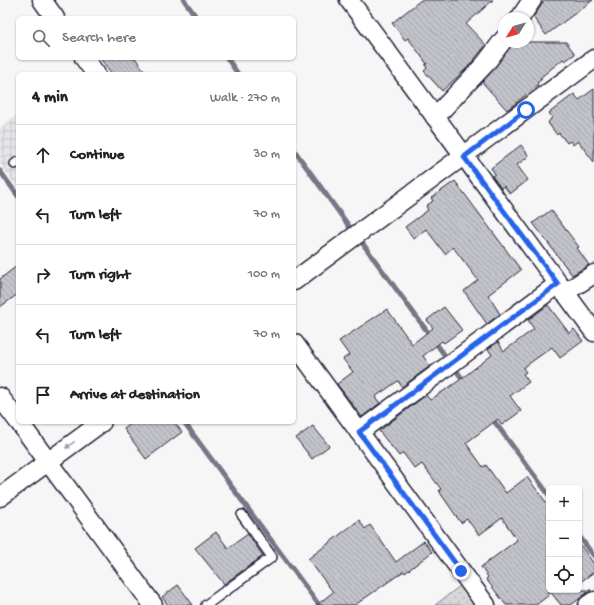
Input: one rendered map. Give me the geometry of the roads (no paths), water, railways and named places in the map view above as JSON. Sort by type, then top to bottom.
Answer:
[{"type":"street","points":[[42,0],[54,16]]},
{"type":"street","points":[[349,0],[594,332]]},
{"type":"street","points":[[524,12],[532,0]]},
{"type":"street","points":[[435,117],[485,64],[498,47]]},
{"type":"street","points":[[296,280],[464,157],[594,59]]},
{"type":"street","points":[[86,60],[94,72]]},
{"type":"street","points":[[359,432],[561,289],[594,274]]},
{"type":"street","points":[[296,346],[486,605]]},
{"type":"street","points":[[0,397],[16,419]]},
{"type":"street","points":[[20,424],[153,605]]},
{"type":"street","points":[[0,497],[99,424]]},
{"type":"street","points":[[588,605],[594,601]]},
{"type":"lane","points":[[206,605],[272,557],[242,515]]},
{"type":"waterway","points":[[184,0],[196,16]]},
{"type":"waterway","points":[[228,60],[237,72]]},
{"type":"waterway","points":[[296,153],[351,229]]},
{"type":"waterway","points":[[0,171],[16,193]]},
{"type":"waterway","points":[[363,244],[446,357]]},
{"type":"waterway","points":[[456,370],[466,384]]},
{"type":"waterway","points":[[491,417],[546,491]]},
{"type":"waterway","points":[[185,424],[319,605]]},
{"type":"waterway","points":[[582,540],[594,556]]}]
